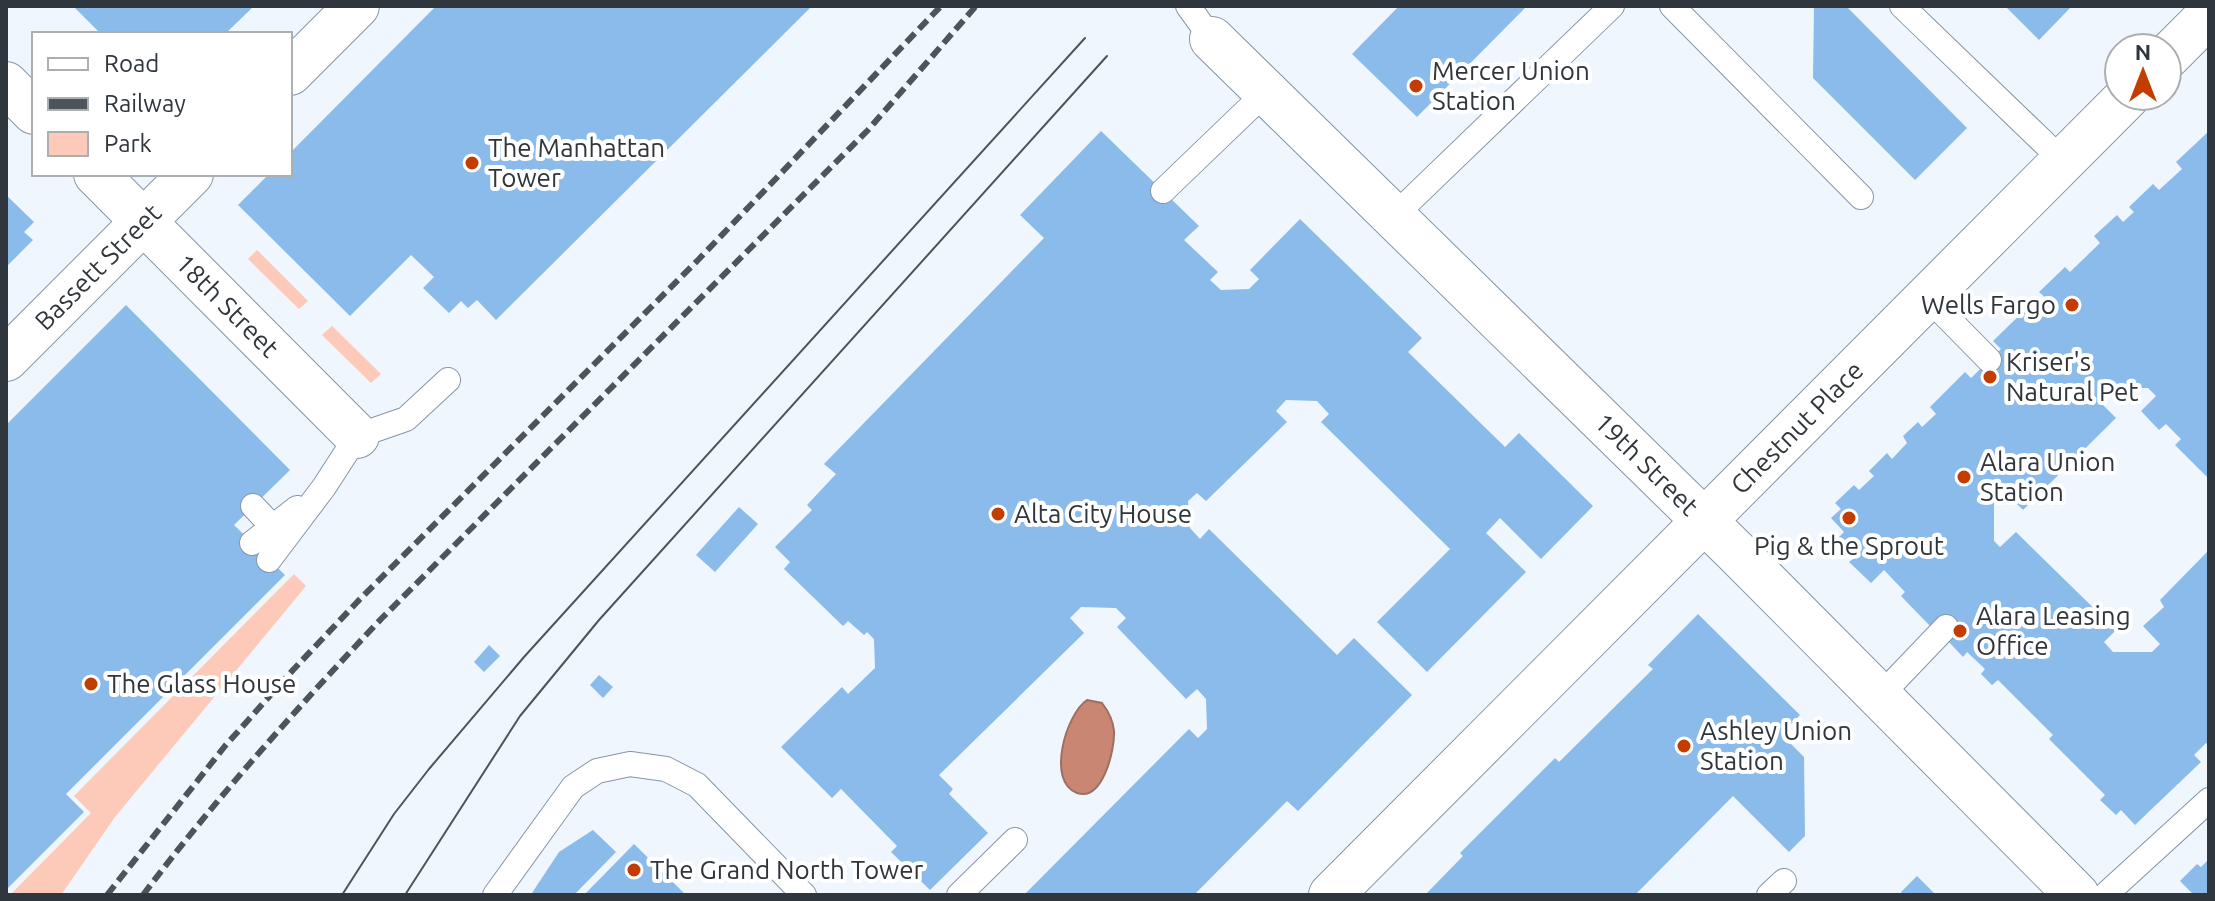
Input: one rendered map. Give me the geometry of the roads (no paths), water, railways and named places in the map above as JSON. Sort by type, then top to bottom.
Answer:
[{"type":"street","points":[[292,71],[357,6]]},
{"type":"street","points":[[2183,41],[2209,15]]},
{"type":"street","name":"19th Street","points":[[1200,22],[1266,92],[1704,522],[2077,895]]},
{"type":"street","points":[[6,84],[32,110]]},
{"type":"street","name":"Chestnut Place","points":[[1331,895],[2112,112]]},
{"type":"street","name":"18th Street","points":[[98,176],[357,436]]},
{"type":"street","name":"Bassett Street","points":[[6,359],[189,176]]},
{"type":"lane","points":[[1393,217],[1612,6]]},
{"type":"lane","points":[[1672,6],[1861,197]]},
{"type":"lane","points":[[1902,6],[2063,161]]},
{"type":"lane","points":[[1163,191],[1266,92]]},
{"type":"lane","points":[[1928,298],[1989,360]]},
{"type":"lane","points":[[324,487],[273,527],[261,552],[324,487],[357,436],[406,419],[448,380]]},
{"type":"lane","points":[[253,506],[273,527]]},
{"type":"lane","points":[[1879,697],[1946,627]]},
{"type":"lane","points":[[495,895],[573,787],[597,771],[630,764],[666,769],[697,785],[804,895]]},
{"type":"lane","points":[[2105,895],[2209,800]]},
{"type":"lane","points":[[959,895],[1015,840]]},
{"type":"tram line","points":[[342,895],[394,814],[524,657],[1085,38]]},
{"type":"tram line","points":[[405,895],[520,716],[599,620],[1107,56]]},
{"type":"railway","points":[[107,895],[225,746],[293,670],[698,260],[941,6]]},
{"type":"railway","points":[[143,895],[229,788],[351,651],[868,130],[976,6]]},
{"type":"place","name":"Mercer Union Station","points":[[1416,86]]},
{"type":"place","name":"The Manhattan Tower","points":[[472,163]]},
{"type":"place","name":"Wells Fargo","points":[[2072,305]]},
{"type":"place","name":"Kriser's Natural Pet","points":[[1990,377]]},
{"type":"place","name":"Alara Union Station","points":[[1964,477]]},
{"type":"place","name":"Alta City House","points":[[998,514]]},
{"type":"place","name":"Pig & the Sprout","points":[[1849,518]]},
{"type":"place","name":"Alara Leasing Office","points":[[1960,631]]},
{"type":"place","name":"The Glass House","points":[[91,684]]},
{"type":"place","name":"Ashley Union Station","points":[[1684,746]]},
{"type":"place","name":"The Grand North Tower","points":[[634,870]]}]
